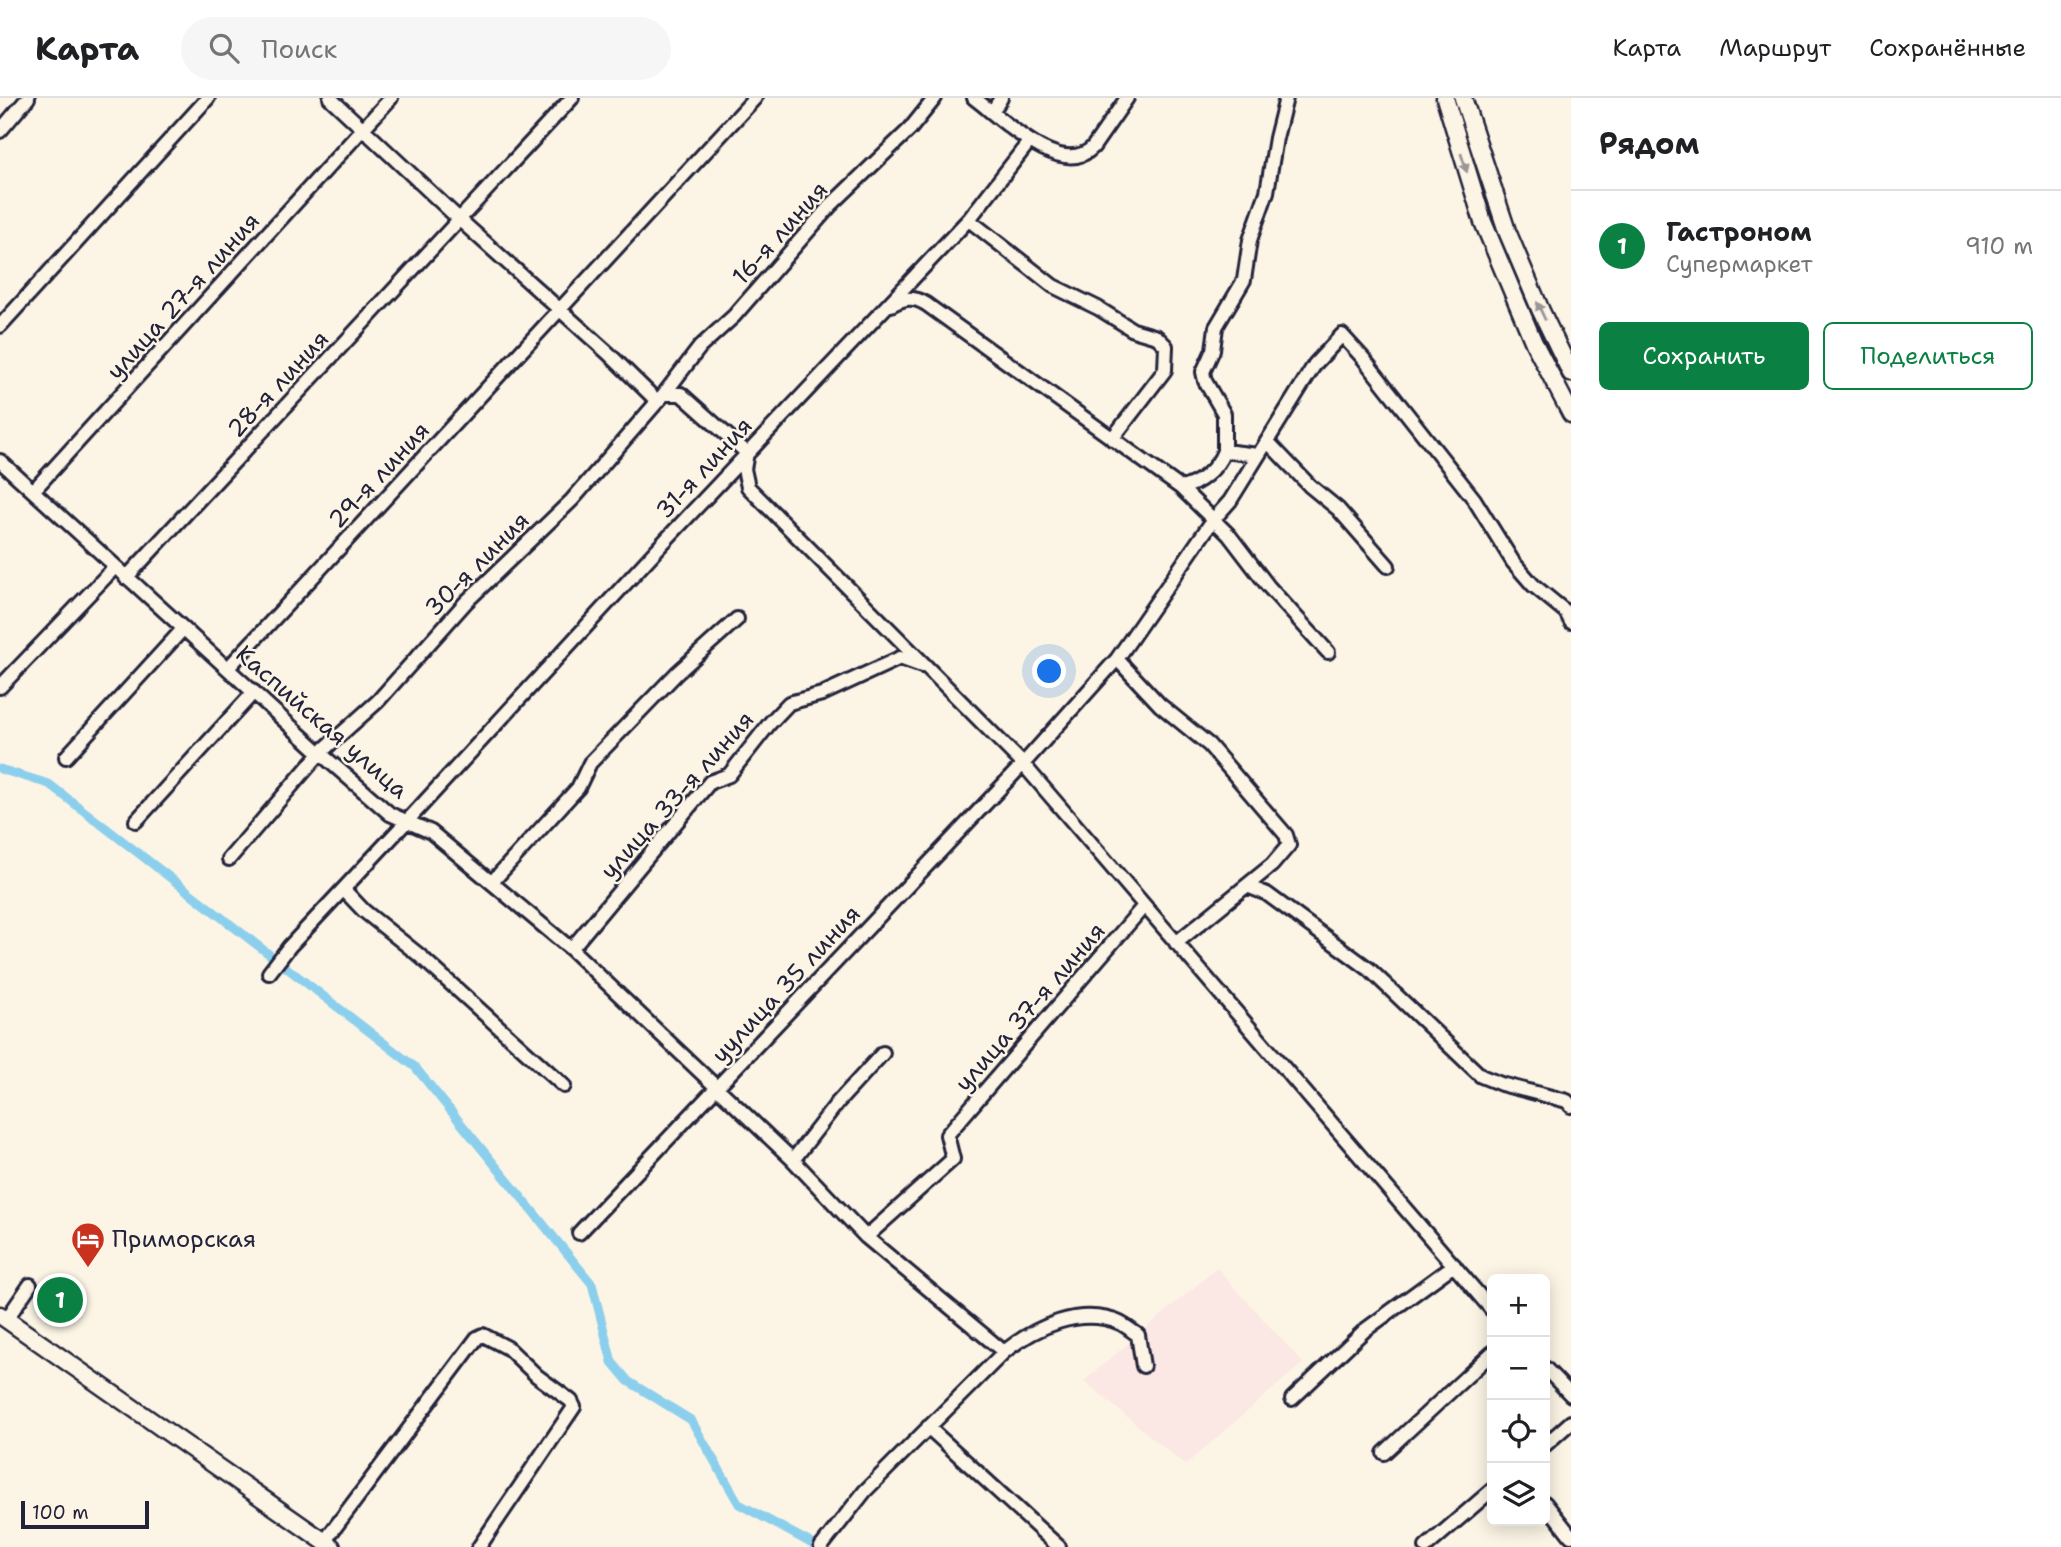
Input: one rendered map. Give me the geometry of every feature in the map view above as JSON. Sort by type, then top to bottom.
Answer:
[{"type":"main road","points":[[1445,98],[1483,222],[1534,343],[1571,414]]},
{"type":"main road","points":[[1464,98],[1507,231],[1541,312],[1571,373]]},
{"type":"main road","points":[[3,1317],[328,1544]]},
{"type":"street","points":[[0,326],[208,98]]},
{"type":"street","points":[[330,98],[660,398],[681,394],[747,453],[744,469],[748,487],[1023,764],[1487,1304]]},
{"type":"street","name":"улица 27-я линия","points":[[33,491],[391,98]]},
{"type":"street","name":"28-я линия","points":[[126,578],[572,98]]},
{"type":"street","name":"29-я линия","points":[[228,668],[755,98]]},
{"type":"street","name":"16-я линия","points":[[660,398],[700,347],[734,316],[830,206],[910,128],[935,98]]},
{"type":"street","points":[[975,98],[1029,142],[1073,157],[1080,156],[1093,147],[1127,98]]},
{"type":"street","points":[[993,111],[1001,98]]},
{"type":"street","points":[[1181,488],[1198,481],[1215,468],[1224,451],[1224,414],[1205,381],[1203,372],[1213,350],[1216,327],[1244,280],[1250,240],[1267,192],[1286,98]]},
{"type":"street","points":[[0,131],[25,99]]},
{"type":"street","name":"31-я линия","points":[[269,973],[289,947],[747,453],[969,220],[1029,142]]},
{"type":"street","points":[[969,220],[1053,286],[1098,308],[1133,330],[1157,337],[1166,346],[1165,370],[1112,439]]},
{"type":"street","points":[[885,309],[902,299],[919,300],[1181,488],[1247,555],[1268,586],[1328,652]]},
{"type":"street","name":"уулица 35 линия","points":[[579,1233],[1023,764],[1116,659],[1213,520],[1230,501],[1315,364],[1342,335],[1474,499],[1489,519],[1513,562],[1533,585],[1566,612],[1571,622]]},
{"type":"street","name":"30-я линия","points":[[229,859],[320,753],[378,701],[466,602],[572,500],[660,398]]},
{"type":"street","points":[[1268,442],[1310,486],[1338,509],[1388,566]]},
{"type":"street","points":[[1224,451],[1258,455]]},
{"type":"street","name":"Каспийская улица","points":[[0,461],[126,578],[390,814],[431,832],[571,949],[793,1160],[866,1237],[1004,1352]]},
{"type":"street","points":[[0,687],[115,567]]},
{"type":"street","points":[[492,882],[578,788],[590,763],[677,673],[737,619]]},
{"type":"street","points":[[66,757],[183,629]]},
{"type":"street","name":"улица 33-я линия","points":[[571,949],[710,782],[729,775],[789,703],[822,694],[900,658],[933,671]]},
{"type":"street","points":[[1116,659],[1160,705],[1209,745],[1286,835],[1289,845],[1282,855],[1247,886],[1176,943]]},
{"type":"street","points":[[136,821],[254,692]]},
{"type":"street","points":[[1247,886],[1267,894],[1369,969],[1481,1076],[1567,1101],[1571,1106]]},
{"type":"street","points":[[344,890],[364,911],[419,955],[564,1086]]},
{"type":"street","name":"улица 37-я линия","points":[[866,1237],[953,1159],[947,1135],[1144,906]]},
{"type":"street","points":[[793,1160],[838,1102],[883,1053]]},
{"type":"street","points":[[1292,1399],[1365,1330],[1454,1265]]},
{"type":"street","points":[[3,1317],[30,1285]]},
{"type":"street","points":[[821,1547],[865,1491],[1021,1338],[1050,1324],[1084,1316],[1119,1322],[1138,1335],[1143,1366]]},
{"type":"street","points":[[328,1544],[477,1338],[483,1335],[508,1348],[537,1376],[571,1401],[574,1408],[480,1547]]},
{"type":"street","points":[[1384,1453],[1487,1358]]},
{"type":"street","points":[[1550,1373],[1571,1395]]},
{"type":"street","points":[[1550,1441],[1571,1422]]},
{"type":"street","points":[[928,1427],[1059,1547]]},
{"type":"street","points":[[1426,1547],[1487,1494]]},
{"type":"street","points":[[1550,1509],[1571,1536]]},
{"type":"shaded area","points":[[1217,1268],[1303,1363],[1185,1465],[1084,1381]]},
{"type":"waterway","points":[[0,769],[49,784],[415,1067],[592,1284],[612,1362],[628,1381],[691,1420],[739,1504],[818,1547]]},
{"type":"place","name":"Приморская","points":[[88,1269]]},
{"type":"place","name":"Гастроном","points":[[60,1300]]}]
